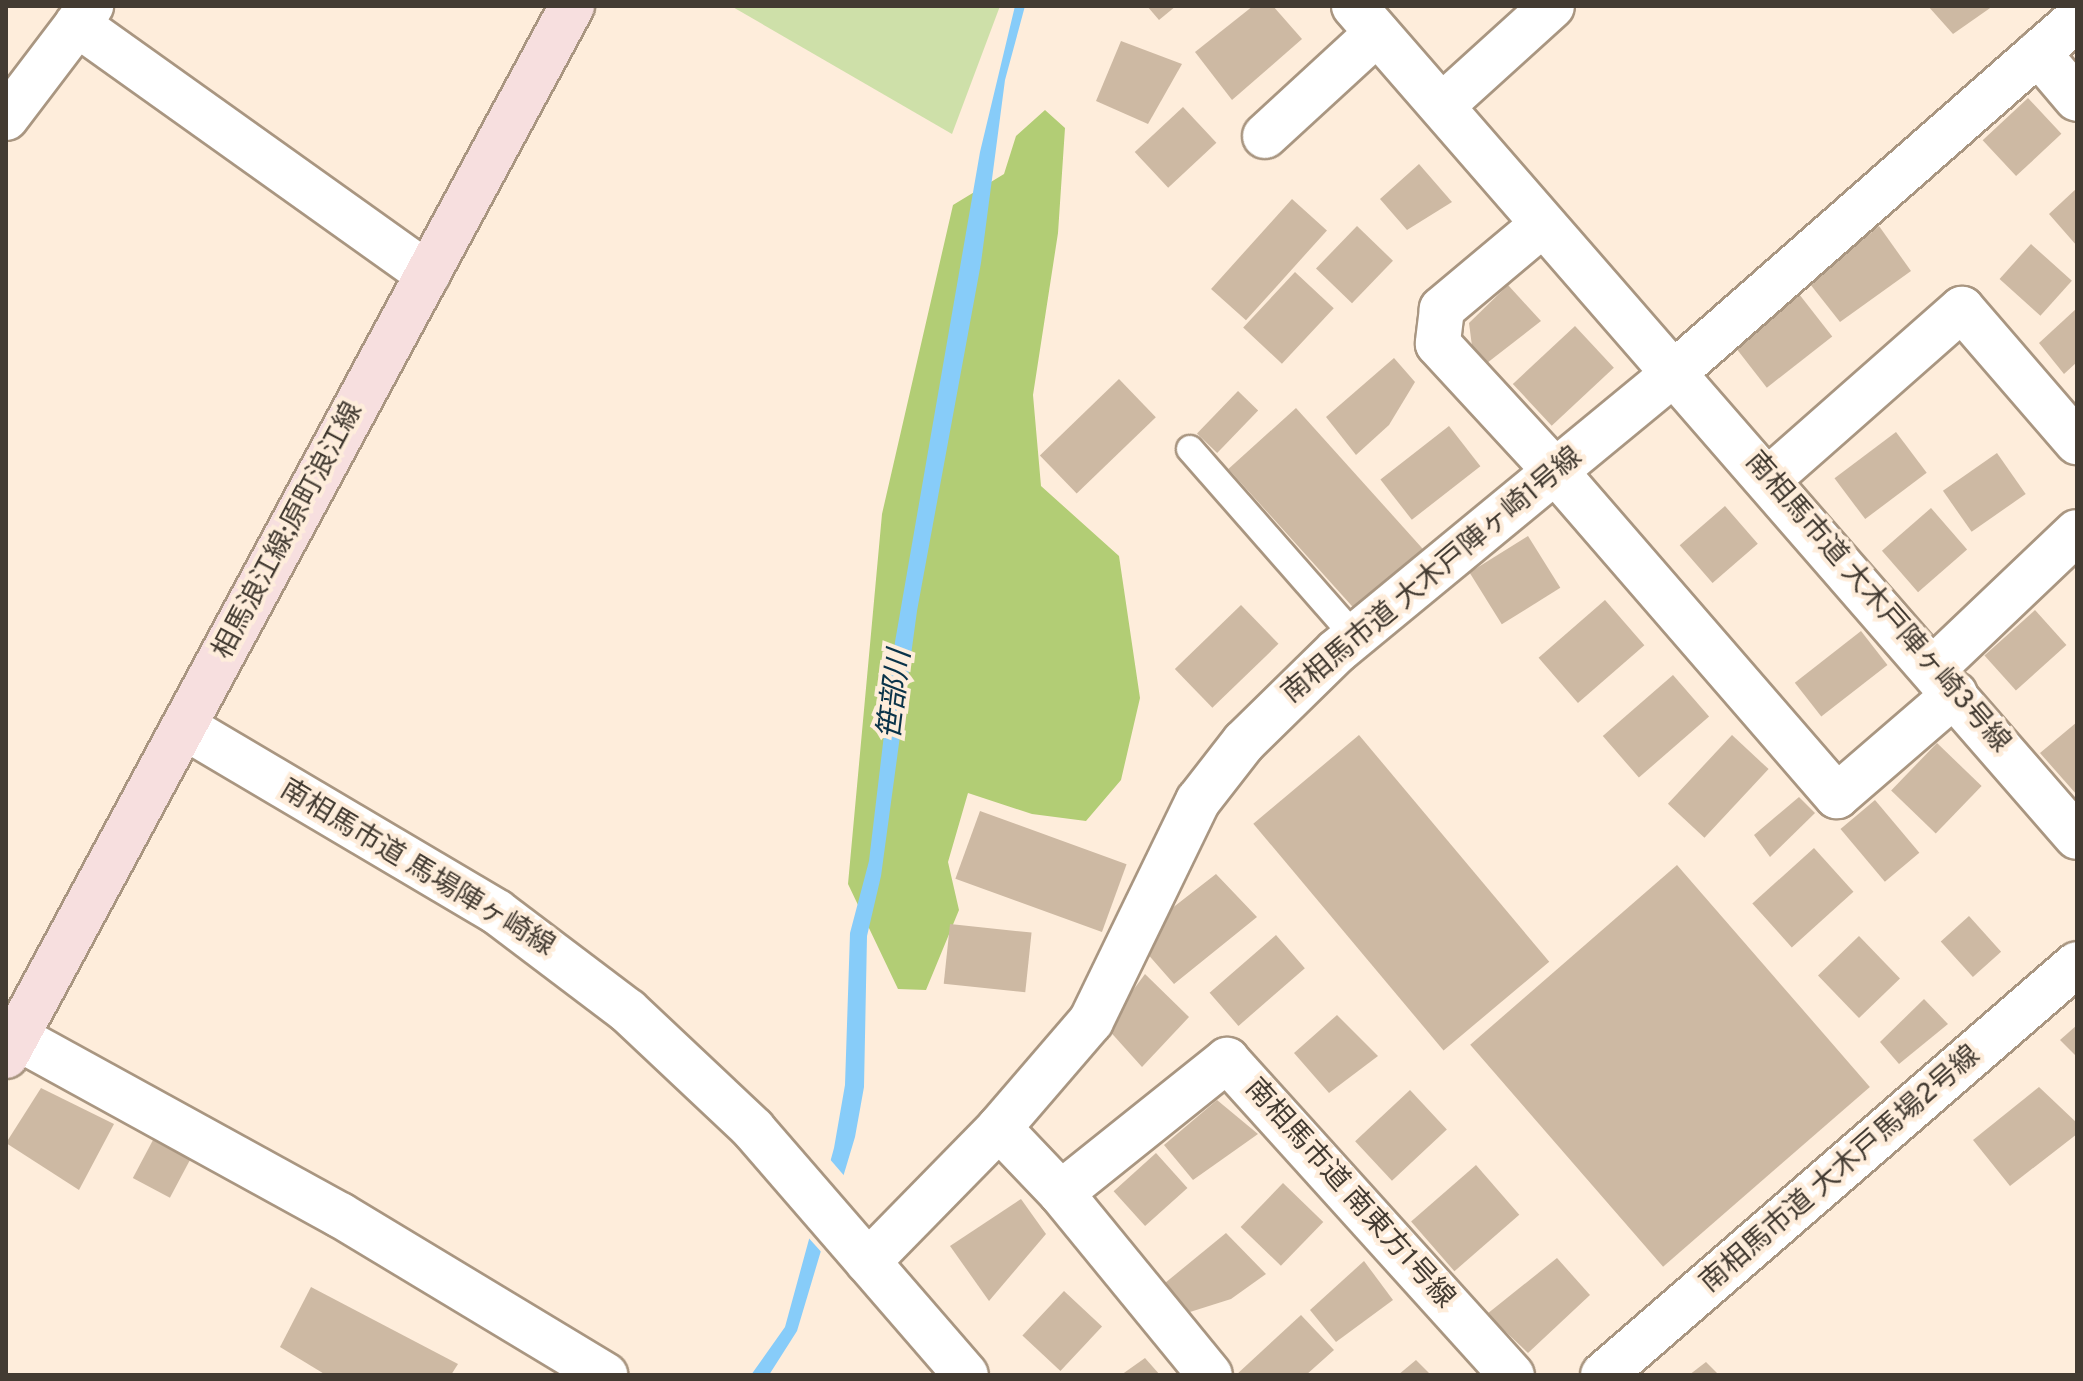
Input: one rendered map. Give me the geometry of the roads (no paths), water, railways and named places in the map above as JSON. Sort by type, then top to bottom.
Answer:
[{"type":"main road","name":"相馬浪江線;原町浪江線","points":[[11,1046],[186,728],[572,6]]},
{"type":"street","points":[[1443,105],[1552,6]]},
{"type":"street","points":[[6,118],[84,15],[428,274]]},
{"type":"street","points":[[1265,136],[1366,19]]},
{"type":"street","name":"南相馬市道 大木戸陣ヶ崎3号線","points":[[1366,19],[1443,105],[1542,225],[1770,478],[2077,837]]},
{"type":"street","points":[[2054,27],[2077,99]]},
{"type":"street","name":"南相馬市道 大木戸陣ヶ崎1号線","points":[[857,1250],[999,1128],[1091,1021],[1164,866],[1219,771],[1355,637],[1675,372],[2054,27]]},
{"type":"street","points":[[1542,225],[1442,309],[1438,344],[1556,472],[1837,796],[2077,532]]},
{"type":"street","points":[[1770,478],[1962,309],[2077,442]]},
{"type":"street","name":"南相馬市道 馬場陣ヶ崎線","points":[[186,728],[497,912],[565,960],[693,1068],[753,1129],[966,1375]]},
{"type":"street","name":"南相馬市道 大木戸馬場2号線","points":[[1603,1375],[2077,964]]},
{"type":"street","points":[[11,1046],[340,1215],[605,1375]]},
{"type":"street","name":"南相馬市道 南東方1号線","points":[[1061,1193],[1227,1060],[1512,1375]]},
{"type":"street","points":[[999,1128],[1061,1193],[1210,1375]]},
{"type":"lane","points":[[1190,449],[1355,637]]},
{"type":"water","name":"笹部川","points":[[1015,6],[1025,6],[1005,80],[981,263],[917,611],[881,876],[867,936],[864,1087],[855,1137],[797,1331],[769,1375],[751,1375],[785,1327],[834,1148],[845,1085],[850,933],[869,861],[895,642],[980,152]]}]
